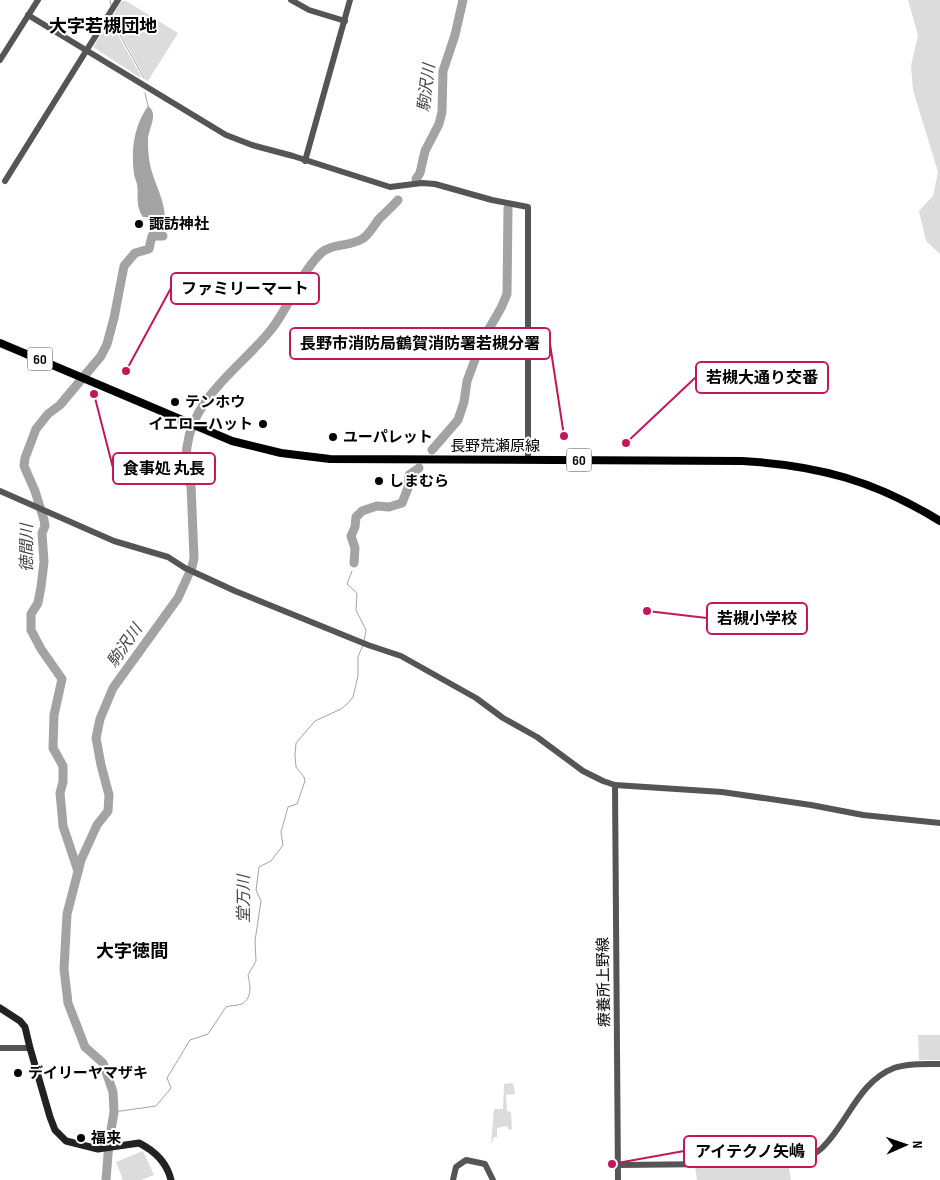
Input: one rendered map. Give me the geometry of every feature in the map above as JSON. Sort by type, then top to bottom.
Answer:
[{"type":"main road","name":"長野荒瀬原線","points":[[0,342],[210,432],[281,453],[330,459],[742,461],[782,463],[822,470],[870,486],[909,503],[940,521]]},
{"type":"main road","points":[[0,1008],[20,1021],[25,1027],[55,1130],[66,1141],[91,1149],[133,1143],[145,1146],[161,1159],[169,1172],[171,1180]]},
{"type":"street","points":[[0,60],[38,0]]},
{"type":"street","points":[[5,181],[118,0]]},
{"type":"street","points":[[291,0],[309,10],[345,21]]},
{"type":"street","points":[[305,161],[350,0]]},
{"type":"street","points":[[28,15],[226,135],[252,146],[390,187],[422,183],[435,184],[492,200],[528,207],[528,460]]},
{"type":"street","points":[[0,491],[114,541],[168,557],[187,569],[234,591],[359,642],[401,656],[465,691],[503,718],[537,737],[583,771],[603,781],[615,785],[722,792],[863,815],[940,823]]},
{"type":"street","name":"療養所上野線","points":[[615,785],[618,1180]]},
{"type":"street","points":[[0,1048],[30,1048]]},
{"type":"street","points":[[618,1165],[799,1162],[822,1148],[868,1085],[894,1068],[916,1064],[940,1064]]},
{"type":"street","points":[[453,1180],[456,1167],[466,1160],[485,1164],[493,1180]]},
{"type":"shaded area","points":[[908,0],[940,0],[940,254],[926,241],[919,211],[933,196],[938,172],[913,90],[911,66],[918,35]]},
{"type":"shaded area","points":[[121,1],[126,1],[178,33],[148,81],[145,80],[112,18]]},
{"type":"shaded area","points":[[110,21],[140,74],[142,79],[93,47]]},
{"type":"shaded area","points":[[148,106],[153,113],[148,139],[150,166],[163,203],[165,219],[143,217],[138,205],[133,147],[139,122]]},
{"type":"shaded area","points":[[918,1035],[940,1035],[940,1060],[919,1060]]},
{"type":"shaded area","points":[[513,1083],[515,1094],[506,1095],[507,1111],[511,1112],[512,1129],[509,1130],[507,1126],[497,1128],[497,1137],[494,1137],[491,1144],[494,1109],[503,1109],[504,1084]]},
{"type":"shaded area","points":[[143,1151],[154,1175],[141,1180],[123,1180],[116,1162]]},
{"type":"shaded area","points":[[695,1167],[789,1168],[791,1180],[697,1180]]},
{"type":"waterway","points":[[110,0],[111,5]]},
{"type":"waterway","name":"駒沢川","points":[[416,179],[420,173],[425,151],[439,124],[442,112],[443,71],[455,35],[463,0]]},
{"type":"waterway","points":[[111,19],[144,78]]},
{"type":"waterway","points":[[145,93],[148,106]]},
{"type":"waterway","name":"駒沢川","points":[[106,1180],[114,1112],[113,1092],[103,1063],[85,1047],[68,1003],[64,969],[67,914],[81,860],[97,825],[108,811],[109,795],[96,738],[100,719],[113,688],[178,598],[192,567],[194,558],[191,485],[188,481],[186,455],[191,429],[198,413],[220,384],[277,322],[306,272],[320,254],[329,248],[352,243],[365,237],[379,219],[398,200]]},
{"type":"waterway","points":[[432,450],[458,420],[464,402],[467,381],[482,341],[507,294],[508,208]]},
{"type":"waterway","points":[[163,219],[163,236]]},
{"type":"waterway","name":"徳間川","points":[[78,871],[63,826],[60,793],[63,782],[63,766],[53,748],[54,715],[62,679],[41,649],[31,630],[31,614],[38,603],[41,587],[44,562],[42,533],[45,526],[35,491],[24,466],[25,458],[36,429],[48,414],[60,405],[101,356],[107,344],[114,318],[124,266],[135,253],[149,249],[152,236],[163,236]]},
{"type":"waterway","name":"堂万川","points":[[354,563],[355,548],[351,536],[355,527],[356,517],[362,511],[377,506],[389,507],[402,503],[408,488],[409,475],[419,468]]},
{"type":"waterway","name":"堂万川","points":[[352,571],[347,584],[357,593],[356,610],[366,630],[364,641]]},
{"type":"waterway","name":"堂万川","points":[[114,1112],[156,1106],[171,1088],[167,1078],[190,1040],[208,1034],[226,1007],[242,1004],[248,998],[250,991],[248,975],[256,961],[255,941],[261,901],[256,890],[259,867],[271,861],[283,845],[281,832],[288,807],[297,804],[305,781],[296,767],[296,743],[315,721],[341,709],[353,697],[358,676],[358,657],[363,645]]},
{"type":"place","name":"諏訪神社","points":[[139,224]]},
{"type":"place","name":"ファミリーマート","points":[[126,371]]},
{"type":"place","name":"食事処 丸長","points":[[94,394]]},
{"type":"place","name":"テンホウ","points":[[175,402]]},
{"type":"place","name":"イエローハット","points":[[263,424]]},
{"type":"place","name":"長野市消防局鶴賀消防署若槻分署","points":[[564,436]]},
{"type":"place","name":"ユーパレット","points":[[333,437]]},
{"type":"place","name":"若槻大通り交番","points":[[626,443]]},
{"type":"place","name":"しまむら","points":[[379,481]]},
{"type":"place","name":"若槻小学校","points":[[647,611]]},
{"type":"place","name":"デイリーヤマザキ","points":[[18,1073]]},
{"type":"place","name":"福来","points":[[81,1138]]},
{"type":"place","name":"アイテクノ矢嶋","points":[[612,1164]]},
{"type":"district","name":"大字若槻団地","points":[[103,26]]},
{"type":"district","name":"大字徳間","points":[[132,951]]}]
